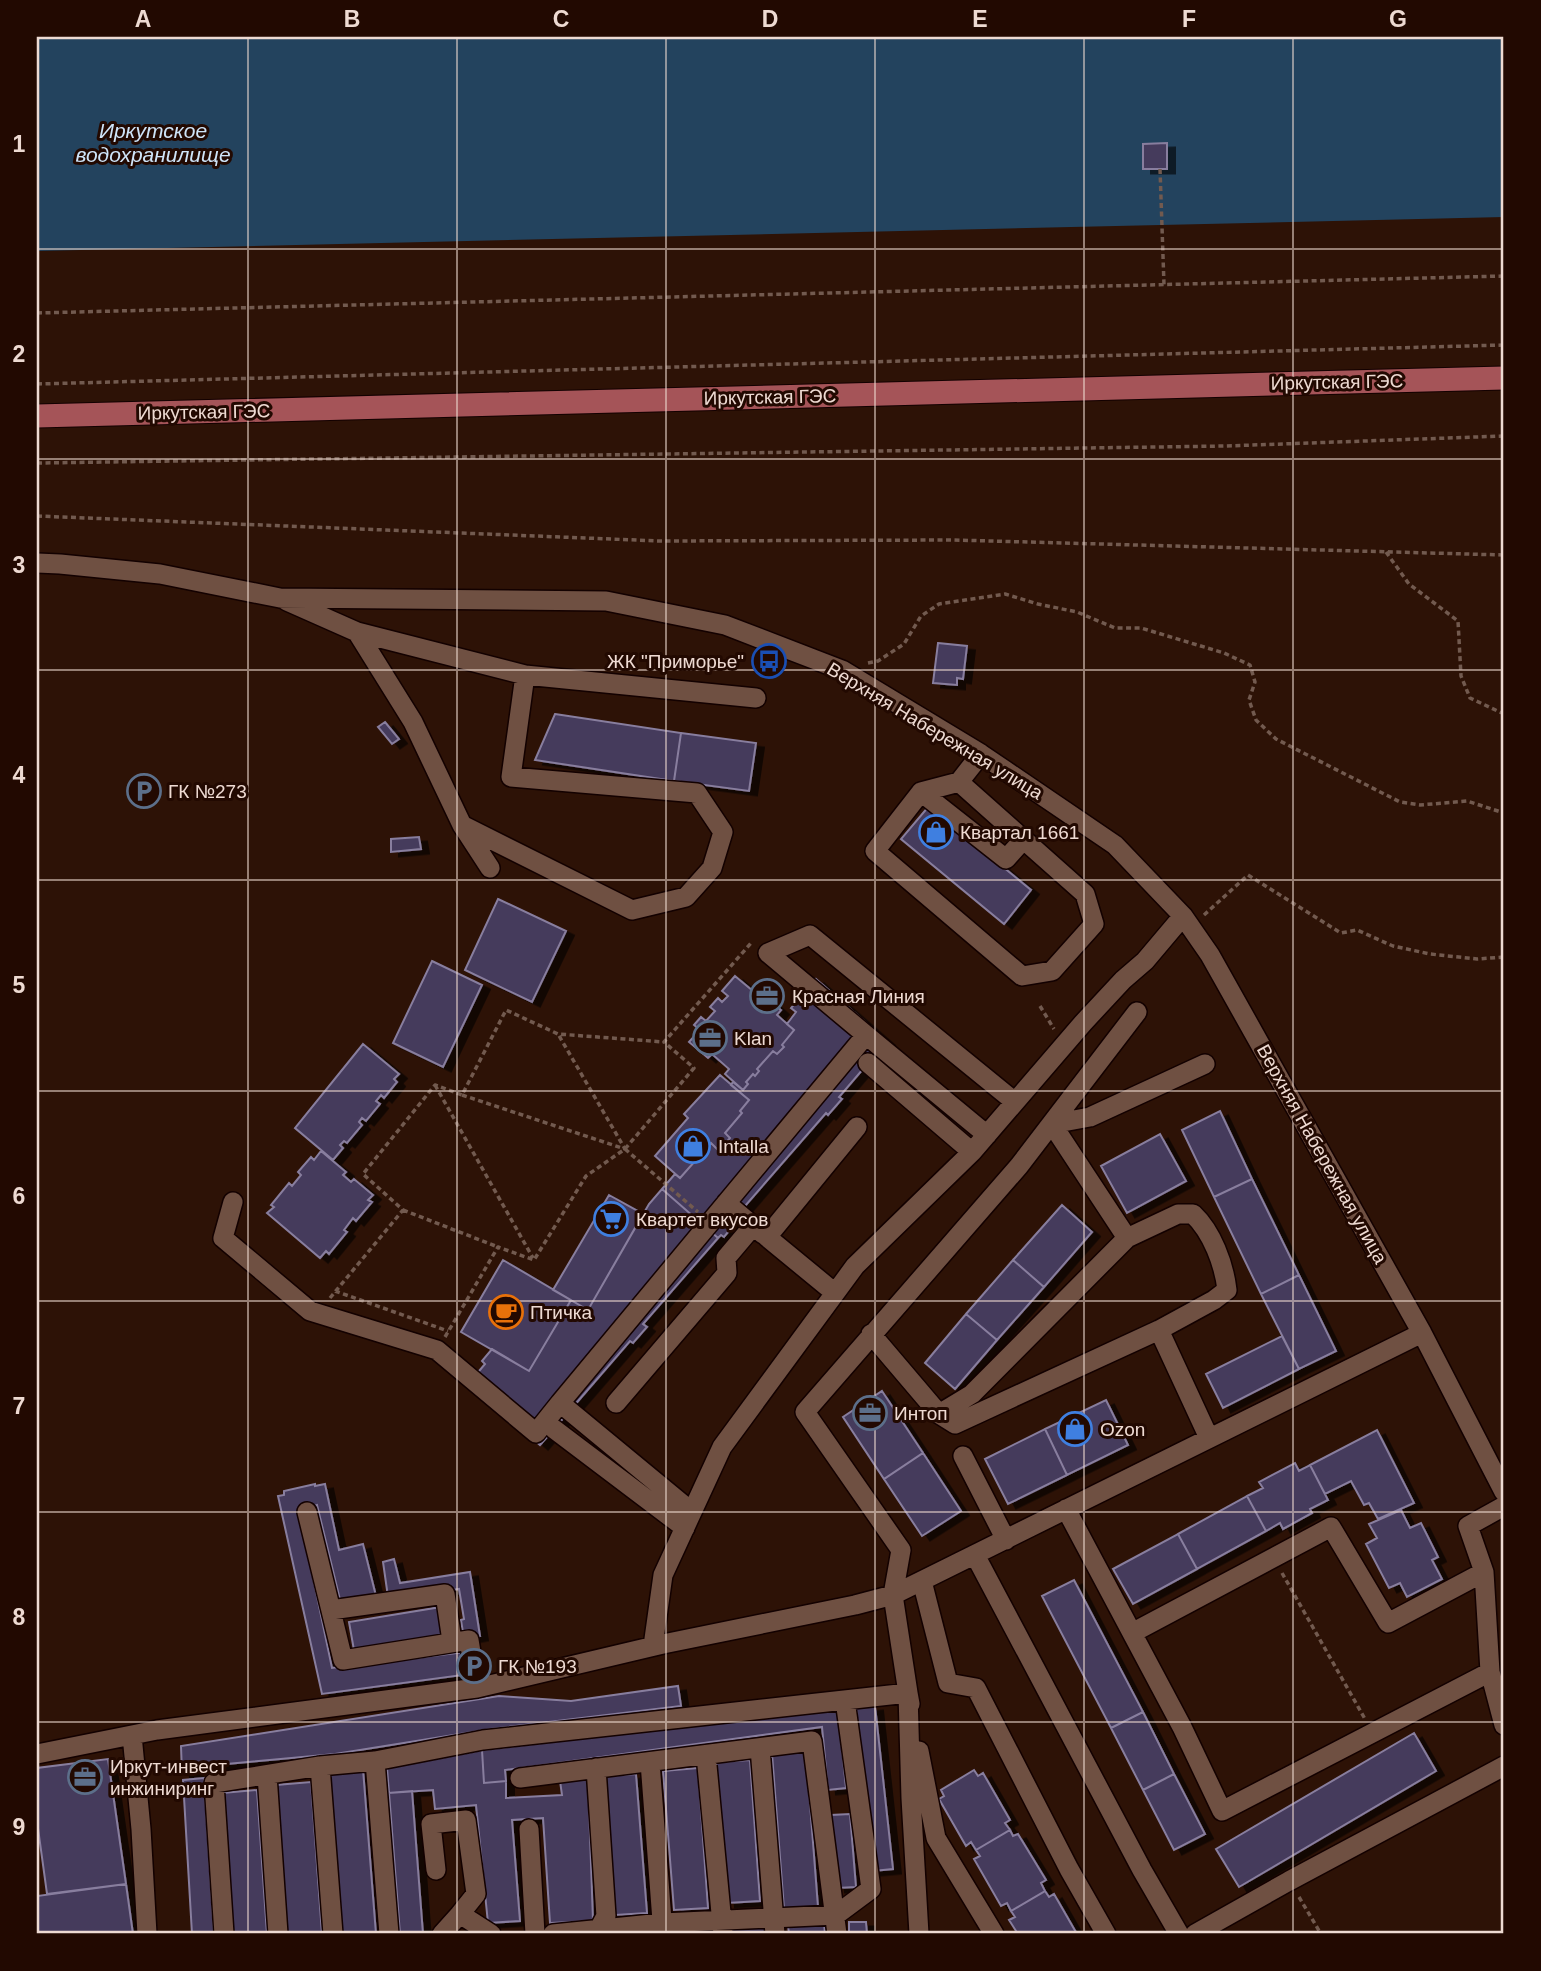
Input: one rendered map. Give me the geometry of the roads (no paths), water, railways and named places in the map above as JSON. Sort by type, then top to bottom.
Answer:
[{"type":"main road","name":"Иркутская ГЭС","points":[[37,416],[1504,378]]},
{"type":"street","name":"Верхняя Набережная улица","points":[[37,563],[160,574],[280,598],[606,601],[725,625],[842,670],[981,754],[1115,845],[1187,921],[1210,955],[1422,1334],[1504,1492]]},
{"type":"street","points":[[280,598],[357,632],[525,675],[756,698]]},
{"type":"street","points":[[357,632],[412,722],[461,825],[490,868]]},
{"type":"street","points":[[461,825],[632,910],[686,897],[712,868],[723,832],[697,793],[511,777],[525,675]]},
{"type":"street","points":[[959,782],[1085,894],[1094,924],[1052,971],[1022,976],[875,850],[921,792],[959,782],[981,754]]},
{"type":"street","points":[[921,792],[1006,859],[1023,840]]},
{"type":"street","points":[[653,1646],[663,1575],[722,1447],[835,1293],[855,1266],[972,1152],[1123,979],[1187,921]]},
{"type":"street","points":[[987,1135],[768,953],[810,934],[1015,1102]]},
{"type":"street","points":[[995,1934],[936,1838],[908,1693],[893,1595],[901,1550],[806,1412],[1018,1166],[1137,1012]]},
{"type":"street","points":[[233,1202],[223,1238],[310,1311],[437,1350],[536,1433],[866,1035]]},
{"type":"street","points":[[868,1063],[972,1152]]},
{"type":"street","points":[[1052,1124],[1090,1117],[1205,1064]]},
{"type":"street","points":[[1052,1124],[1127,1238]]},
{"type":"street","points":[[616,1403],[727,1273],[726,1258],[760,1231],[857,1128]]},
{"type":"street","points":[[726,1203],[835,1293]]},
{"type":"street","points":[[871,1334],[939,1414],[955,1424],[1158,1330],[1214,1300],[1227,1290],[1225,1273],[1203,1224],[1193,1214],[1178,1214],[1127,1238],[972,1394],[939,1414]]},
{"type":"street","points":[[1158,1330],[1209,1437]]},
{"type":"street","points":[[37,1754],[132,1735],[477,1688],[653,1646],[893,1595],[1422,1334]]},
{"type":"street","points":[[560,1403],[688,1520]]},
{"type":"street","points":[[554,1429],[688,1520]]},
{"type":"street","points":[[963,1456],[1006,1540]]},
{"type":"street","points":[[1504,1506],[1468,1525],[1484,1572],[1490,1672],[1504,1725]]},
{"type":"street","points":[[1066,1509],[1182,1727],[1222,1811],[1490,1672]]},
{"type":"street","points":[[307,1512],[343,1660],[469,1640],[477,1688]]},
{"type":"street","points":[[1132,1633],[1331,1527],[1388,1623],[1484,1572]]},
{"type":"street","points":[[975,1555],[1142,1870],[1179,1934]]},
{"type":"street","points":[[922,1581],[948,1684],[976,1688],[1069,1870],[1106,1934]]},
{"type":"street","points":[[331,1610],[444,1594],[452,1641]]},
{"type":"street","points":[[224,1934],[214,1783],[320,1766],[375,1761],[483,1740],[908,1693]]},
{"type":"street","points":[[908,1693],[919,1934]]},
{"type":"street","points":[[553,1934],[663,1928],[837,1925],[871,1889],[845,1700]]},
{"type":"street","points":[[132,1735],[147,1934]]},
{"type":"street","points":[[520,1778],[812,1741],[837,1925]]},
{"type":"street","points":[[760,1748],[774,1926]]},
{"type":"street","points":[[706,1755],[723,1927]]},
{"type":"street","points":[[375,1761],[389,1934]]},
{"type":"street","points":[[650,1762],[663,1928]]},
{"type":"street","points":[[320,1766],[333,1934]]},
{"type":"street","points":[[1195,1934],[1504,1766]]},
{"type":"street","points":[[596,1768],[606,1916],[600,1932]]},
{"type":"street","points":[[267,1775],[278,1934]]},
{"type":"street","points":[[436,1870],[431,1824],[466,1820],[476,1894],[442,1934]]},
{"type":"street","points":[[528,1829],[535,1934]]},
{"type":"street","points":[[460,1914],[491,1934]]},
{"type":"water","name":"Иркутское водохранилище","points":[[37,37],[1504,37],[1504,217],[37,251]]},
{"type":"place","name":"ЖК \"Приморье\"","points":[[769,661]]},
{"type":"place","name":"ГК №273","points":[[144,791]]},
{"type":"place","name":"Квартал 1661","points":[[936,832]]},
{"type":"place","name":"Красная Линия","points":[[767,996]]},
{"type":"place","name":"Klan","points":[[710,1038]]},
{"type":"place","name":"Intalla","points":[[693,1146]]},
{"type":"place","name":"Квартет вкусов","points":[[611,1219]]},
{"type":"place","name":"Птичка","points":[[506,1312]]},
{"type":"place","name":"Интоп","points":[[870,1413]]},
{"type":"place","name":"Ozon","points":[[1075,1429]]},
{"type":"place","name":"ГК №193","points":[[474,1666]]},
{"type":"place","name":"Иркут-инвест инжиниринг","points":[[85,1777]]}]
